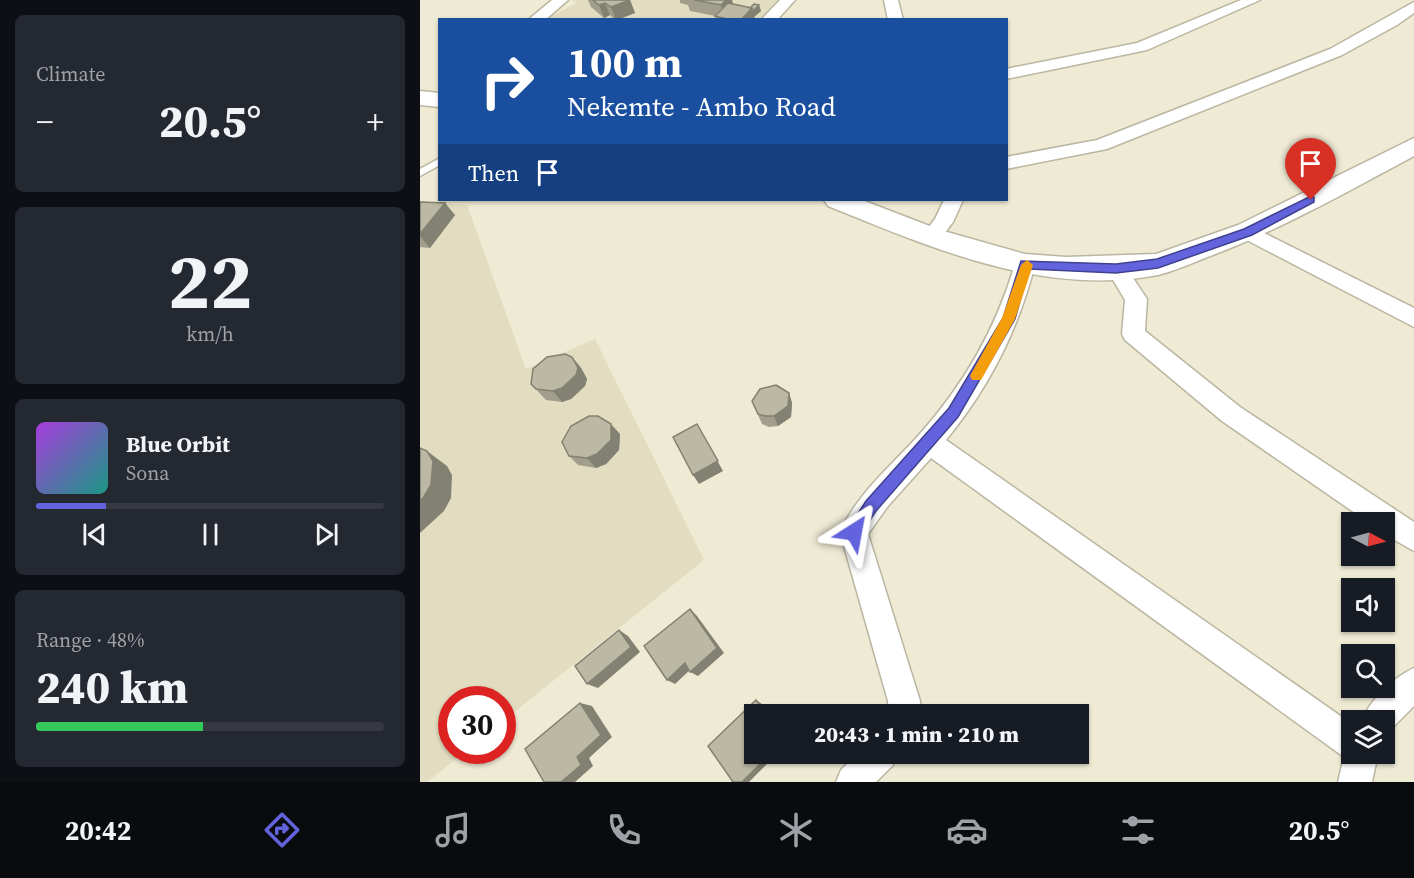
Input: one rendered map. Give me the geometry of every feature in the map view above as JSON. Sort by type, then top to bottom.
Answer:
[{"type":"highway","points":[[840,201],[931,237],[1025,264],[1066,268],[1116,268],[1158,264],[1248,232],[1414,146]]},
{"type":"street","points":[[538,18],[561,0]]},
{"type":"street","points":[[770,18],[788,0]]},
{"type":"street","points":[[891,0],[896,18]]},
{"type":"street","points":[[1008,74],[1141,47],[1253,0]]},
{"type":"street","points":[[1008,163],[1101,146],[1336,52],[1392,22],[1414,6]]},
{"type":"street","points":[[931,237],[944,222],[953,201]]},
{"type":"street","points":[[1248,232],[1414,318]]},
{"type":"street","points":[[904,704],[854,532],[871,506],[954,413],[1009,319],[1025,264]]},
{"type":"street","points":[[1116,268],[1136,299],[1134,334],[1231,414],[1414,538]]},
{"type":"street","points":[[929,442],[1341,736]]},
{"type":"street","points":[[1388,710],[1414,684]]},
{"type":"street","points":[[854,782],[871,764]]},
{"type":"street","points":[[1355,782],[1359,764]]},
{"type":"lane","points":[[420,173],[438,162]]},
{"type":"shaded area","points":[[572,0],[779,0],[761,18],[548,18],[576,3]]},
{"type":"shaded area","points":[[420,201],[467,205],[526,369],[595,339],[704,560],[516,711],[516,686],[438,686],[438,764],[450,764],[427,782],[420,782]]},
{"type":"building","points":[[593,0],[630,0],[611,7],[605,3],[599,5]]},
{"type":"building","points":[[694,0],[726,0],[721,5]]},
{"type":"building","points":[[728,3],[752,8],[743,18],[715,16]]},
{"type":"building","points":[[754,4],[759,5],[753,11],[750,8]]},
{"type":"building","points":[[420,202],[445,203],[420,234]]},
{"type":"building","points":[[565,354],[572,357],[578,368],[576,375],[562,388],[553,391],[536,389],[531,384],[533,369],[547,357]]},
{"type":"building","points":[[776,385],[789,393],[788,406],[774,416],[758,414],[752,401],[760,389]]},
{"type":"building","points":[[589,416],[598,416],[611,424],[611,440],[597,454],[587,458],[569,456],[562,442],[571,426]]},
{"type":"building","points":[[697,424],[718,461],[693,475],[673,437]]},
{"type":"building","points":[[420,448],[427,451],[433,461],[431,485],[420,501]]},
{"type":"building","points":[[690,609],[717,648],[690,672],[685,663],[667,680],[644,646]]},
{"type":"building","points":[[619,630],[631,647],[587,684],[575,666]]},
{"type":"building","points":[[580,703],[601,735],[577,757],[581,765],[561,782],[544,782],[525,749]]},
{"type":"building","points":[[744,712],[744,764],[760,764],[742,782],[733,782],[708,746]]},
{"type":"slow traffic","points":[[976,376],[1009,319],[1025,264],[1027,265]]},
{"type":"route","points":[[854,532],[871,506],[954,413],[1009,319],[1025,264],[1066,268],[1116,268],[1158,264],[1248,232],[1311,200]]}]
